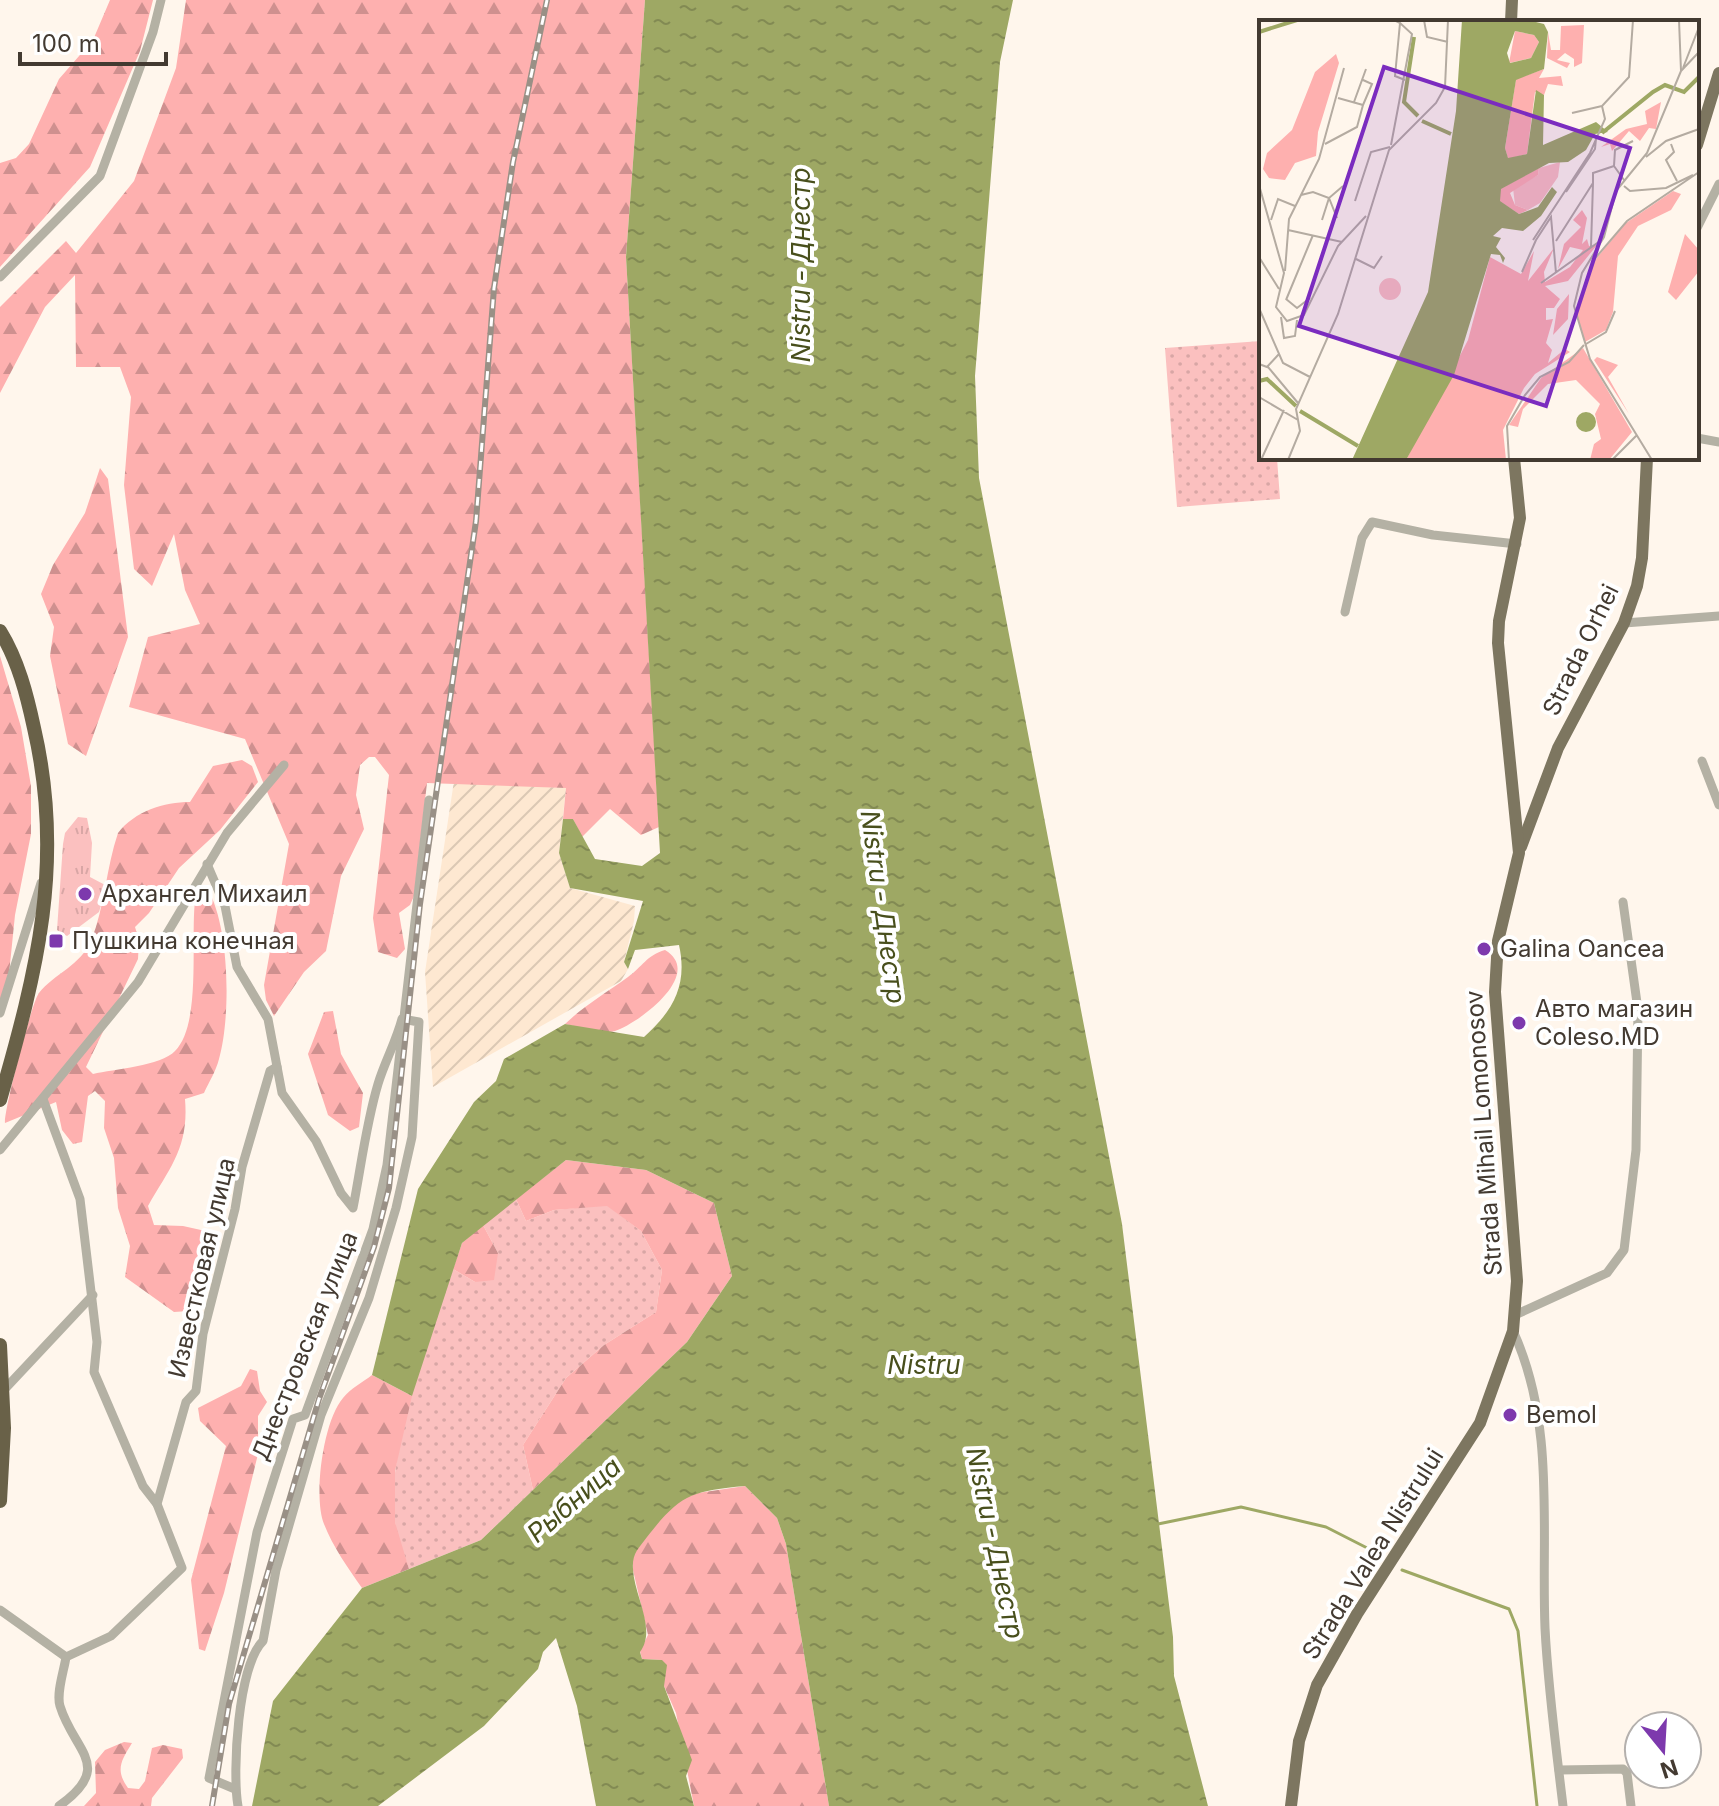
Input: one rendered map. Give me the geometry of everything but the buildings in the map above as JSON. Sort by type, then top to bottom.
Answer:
[{"type":"highway","points":[[0,631],[26,689],[43,765],[48,808],[42,937],[0,1100]]},
{"type":"highway","points":[[0,1345],[3,1391],[0,1501]]},
{"type":"main road","points":[[1511,20],[1512,0]]},
{"type":"main road","points":[[1699,138],[1719,73]]},
{"type":"main road","name":"Strada Mihail Lomonosov","points":[[1513,1331],[1514,1223],[1495,992],[1498,941],[1519,853],[1498,643],[1502,602],[1517,544],[1520,503],[1514,460]]},
{"type":"main road","name":"Strada Orhei","points":[[1519,853],[1558,748],[1624,623],[1642,558],[1647,460]]},
{"type":"main road","name":"Strada Valea Nistrului","points":[[1291,1806],[1299,1741],[1317,1685],[1357,1614],[1480,1423],[1513,1331]]},
{"type":"street","points":[[0,277],[66,214],[100,176],[148,46],[161,0]]},
{"type":"street","points":[[1699,224],[1719,184]]},
{"type":"street","points":[[1699,438],[1719,442]]},
{"type":"street","points":[[1345,612],[1362,538],[1372,522],[1433,535],[1517,544]]},
{"type":"street","points":[[1624,623],[1719,616]]},
{"type":"street","points":[[1702,761],[1719,805]]},
{"type":"street","points":[[0,1150],[138,982],[227,833],[284,765]]},
{"type":"street","name":"Днестровская улица","points":[[235,1789],[209,1778],[257,1532],[293,1419],[305,1415],[373,1229],[391,1137],[429,800]]},
{"type":"street","points":[[207,864],[225,906],[237,967],[268,1019],[282,1093],[316,1141],[341,1193],[353,1208],[377,1088],[402,1019],[419,1022],[412,1137],[396,1208],[369,1298],[321,1415],[276,1570],[263,1641],[254,1649],[244,1688],[235,1789],[238,1806]]},
{"type":"street","points":[[0,1013],[47,865]]},
{"type":"street","points":[[1515,1315],[1607,1273],[1624,1250],[1636,1150],[1638,1010],[1623,902]]},
{"type":"street","name":"Известковая улица","points":[[157,1504],[186,1402],[196,1391],[203,1334],[235,1209],[242,1167],[270,1071],[277,1067]]},
{"type":"street","points":[[43,1099],[80,1199],[97,1342],[94,1372],[143,1486],[157,1504],[182,1568],[111,1636],[66,1657]]},
{"type":"street","points":[[3,1391],[93,1295]]},
{"type":"street","points":[[1513,1331],[1529,1368],[1542,1444],[1545,1627],[1563,1806]]},
{"type":"street","points":[[0,1610],[66,1657]]},
{"type":"street","points":[[59,1806],[81,1790],[87,1775],[87,1757],[58,1703],[66,1657]]},
{"type":"street","points":[[1559,1770],[1623,1769],[1628,1777],[1631,1806]]},
{"type":"shaded area","points":[[454,781],[566,788],[559,853],[570,888],[635,906],[634,921],[624,962],[628,969],[621,981],[433,1087],[425,972]]},
{"type":"green space","points":[[110,0],[153,0],[140,51],[90,167],[0,267],[0,163],[16,158],[29,144],[59,79],[93,40]]},
{"type":"green space","points":[[186,0],[645,0],[626,257],[659,827],[641,835],[610,809],[582,837],[573,819],[563,819],[566,788],[427,783],[414,896],[410,905],[399,913],[405,949],[397,958],[378,952],[373,918],[389,775],[375,757],[369,757],[360,765],[356,795],[364,829],[341,876],[326,951],[304,972],[274,1016],[266,1000],[264,985],[289,844],[245,739],[129,707],[148,637],[200,624],[185,590],[174,534],[152,586],[134,569],[124,485],[131,397],[120,367],[76,367],[75,275],[45,307],[0,393],[0,307],[66,241],[76,253],[134,181],[176,68]]},
{"type":"green space","points":[[1259,341],[1259,460],[1277,460],[1280,499],[1177,507],[1165,348]]},
{"type":"green space","points":[[100,468],[108,479],[128,637],[86,756],[68,744],[50,656],[54,627],[41,594],[53,565],[85,513]]},
{"type":"green space","points":[[0,656],[21,727],[31,786],[31,834],[15,915],[9,974],[0,1000]]},
{"type":"green space","points":[[242,760],[252,766],[258,782],[220,830],[179,868],[149,913],[135,927],[139,940],[138,959],[86,1067],[93,1074],[148,1064],[175,1051],[184,1038],[192,999],[196,894],[207,888],[215,905],[224,948],[227,996],[223,1041],[218,1063],[204,1093],[185,1099],[186,1116],[177,1156],[148,1206],[154,1225],[183,1226],[210,1232],[203,1291],[189,1311],[174,1312],[125,1277],[130,1246],[118,1208],[114,1158],[104,1128],[105,1101],[95,1091],[88,1096],[82,1142],[73,1144],[62,1130],[56,1102],[5,1123],[13,1080],[35,1001],[52,980],[81,957],[91,941],[118,833],[133,819],[151,809],[190,802],[213,766]]},
{"type":"green space","points":[[78,817],[87,818],[92,843],[90,877],[107,886],[99,912],[67,936],[57,930],[63,844],[65,833]]},
{"type":"green space","points":[[665,950],[675,960],[677,972],[673,984],[639,1018],[610,1032],[565,1024],[649,958]]},
{"type":"green space","points":[[333,1011],[341,1054],[363,1093],[359,1127],[350,1131],[328,1115],[308,1054],[324,1012]]},
{"type":"green space","points":[[566,1160],[646,1170],[714,1203],[732,1276],[687,1342],[533,1490],[523,1445],[566,1378],[604,1345],[656,1312],[662,1270],[641,1231],[607,1206],[554,1210],[526,1221],[516,1199]]},
{"type":"green space","points":[[516,1199],[526,1221],[554,1210],[607,1205],[641,1231],[662,1270],[656,1312],[604,1345],[566,1378],[523,1445],[533,1490],[481,1540],[409,1569],[396,1528],[394,1493],[403,1428],[412,1394],[453,1269],[475,1282],[498,1253],[483,1225]]},
{"type":"green space","points":[[483,1225],[498,1253],[494,1280],[475,1282],[453,1269],[462,1243]]},
{"type":"green space","points":[[250,1369],[257,1371],[260,1391],[267,1402],[258,1416],[258,1454],[224,1593],[205,1651],[199,1649],[191,1580],[226,1446],[200,1421],[198,1408],[241,1386]]},
{"type":"green space","points":[[372,1375],[412,1396],[395,1471],[395,1522],[409,1569],[362,1588],[336,1549],[324,1524],[320,1478],[325,1441],[336,1409],[346,1395]]},
{"type":"green space","points":[[745,1486],[777,1518],[786,1544],[829,1806],[694,1806],[676,1713],[664,1686],[662,1660],[642,1659],[640,1651],[648,1635],[633,1570],[633,1553],[667,1510],[691,1494]]},
{"type":"green space","points":[[124,1742],[132,1743],[121,1766],[128,1788],[139,1789],[145,1781],[152,1748],[163,1745],[182,1749],[183,1758],[152,1798],[151,1806],[84,1806],[96,1793],[95,1762],[105,1750]]},
{"type":"water","name":"Nistru","points":[[645,0],[1013,0],[1000,62],[975,376],[979,478],[1122,1224],[1173,1637],[1174,1676],[1208,1806],[829,1806],[786,1544],[777,1518],[745,1486],[699,1493],[678,1504],[647,1537],[634,1559],[634,1579],[646,1623],[645,1643],[640,1652],[642,1659],[662,1660],[667,1665],[664,1686],[692,1760],[686,1776],[694,1806],[596,1806],[577,1706],[556,1638],[543,1652],[538,1669],[484,1726],[378,1806],[252,1806],[273,1701],[362,1588],[481,1540],[687,1342],[732,1276],[714,1203],[646,1170],[566,1160],[462,1243],[412,1396],[372,1375],[418,1189],[474,1102],[496,1081],[504,1059],[565,1024],[644,1037],[670,1007],[680,985],[679,945],[635,950],[628,969],[624,962],[643,901],[570,888],[559,853],[563,819],[573,819],[595,859],[642,866],[660,853],[626,257]]},
{"type":"waterway","points":[[1158,1524],[1241,1507],[1326,1527],[1377,1553]]},
{"type":"waterway","points":[[1402,1570],[1509,1609],[1518,1631],[1537,1806]]},
{"type":"railway","points":[[212,1806],[229,1704],[319,1399],[374,1247],[389,1188],[420,904],[476,521],[494,288],[513,162],[547,0]]},
{"type":"place","name":"Архангел Михаил","points":[[85,894]]},
{"type":"place","name":"Пушкина конечная","points":[[56,941]]},
{"type":"place","name":"Galina Oancea","points":[[1484,949]]},
{"type":"place","name":"Авто магазин Coleso.MD","points":[[1519,1023]]},
{"type":"place","name":"Bemol","points":[[1510,1415]]},
{"type":"water label","name":"Nistru - Днестр","points":[[801,265]]},
{"type":"water label","name":"Nistru - Днестр","points":[[883,907]]},
{"type":"water label","name":"Рыбница","points":[[574,1500]]},
{"type":"water label","name":"Nistru - Днестр","points":[[995,1543]]}]
